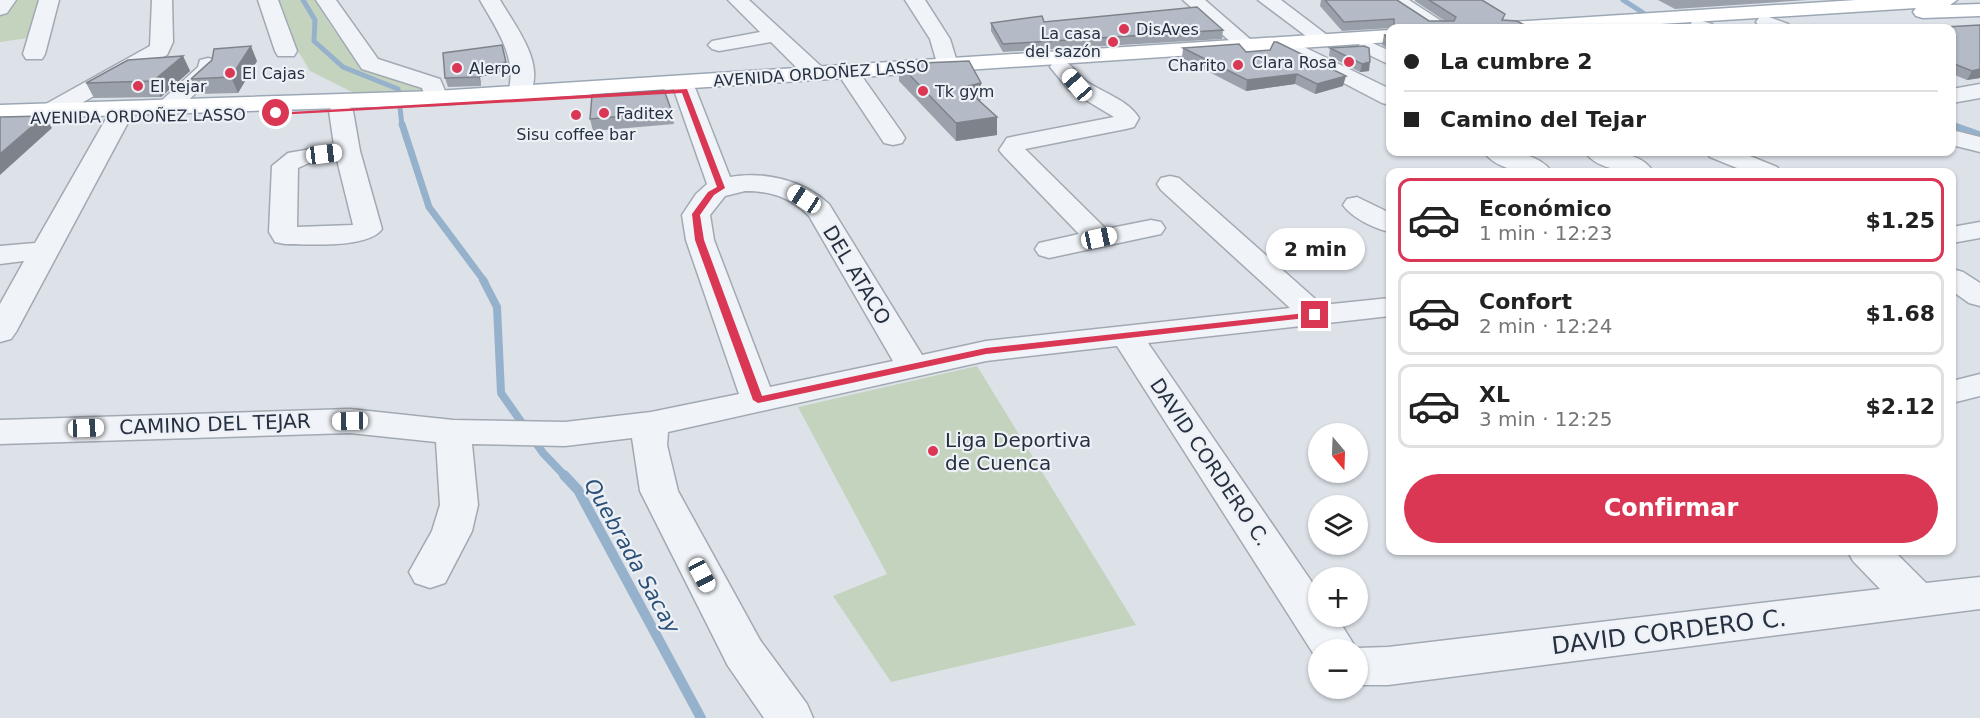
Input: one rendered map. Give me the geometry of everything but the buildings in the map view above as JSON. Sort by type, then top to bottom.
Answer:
[{"type":"main road","points":[[1573,24],[1947,0]]},
{"type":"main road","points":[[1788,24],[1980,10]]},
{"type":"main road","name":"AVENIDA ORDOÑEZ LASSO","points":[[439,102],[519,93],[1386,36]]},
{"type":"main road","name":"AVENIDA ORDOÑEZ LASSO","points":[[0,120],[355,108],[853,80],[1386,46]]},
{"type":"main road","name":"AVENIDA ORDOÑEZ LASSO","points":[[0,111],[168,107],[355,108]]},
{"type":"street","points":[[0,9],[6,0]]},
{"type":"street","points":[[34,54],[49,0]]},
{"type":"street","points":[[52,110],[159,50],[164,42],[162,0]]},
{"type":"street","points":[[268,0],[286,51]]},
{"type":"street","points":[[326,0],[370,64],[432,84],[439,102]]},
{"type":"street","points":[[490,0],[521,60],[524,77],[519,93]]},
{"type":"street","points":[[738,0],[815,73]]},
{"type":"street","points":[[919,0],[940,39],[947,65]]},
{"type":"street","points":[[1193,0],[1247,46]]},
{"type":"street","points":[[1268,0],[1325,40]]},
{"type":"street","points":[[1395,0],[1435,24]]},
{"type":"street","points":[[719,45],[776,35]]},
{"type":"street","points":[[1368,47],[1386,57]]},
{"type":"street","points":[[1300,51],[1386,96]]},
{"type":"street","points":[[168,107],[209,68],[207,65]]},
{"type":"street","points":[[1061,67],[1077,85],[1124,113],[1127,118],[1126,122],[1016,143],[1012,150],[1099,238]]},
{"type":"street","points":[[853,80],[894,138]]},
{"type":"street","points":[[685,90],[721,188],[711,194],[696,214],[700,240],[758,400]]},
{"type":"street","points":[[1956,95],[1980,90]]},
{"type":"street","points":[[347,151],[355,108]]},
{"type":"street","points":[[0,332],[119,117]]},
{"type":"street","points":[[1956,138],[1980,145]]},
{"type":"street","points":[[1505,156],[1531,168]]},
{"type":"street","points":[[1608,156],[1635,168]]},
{"type":"street","points":[[1729,156],[1758,168]]},
{"type":"street","name":"DEL ATACO","points":[[721,188],[753,184],[773,186],[792,191],[818,209],[880,316],[914,367]]},
{"type":"street","points":[[1170,184],[1315,315]]},
{"type":"street","points":[[1357,205],[1386,223]]},
{"type":"street","points":[[1049,249],[1151,228]]},
{"type":"street","points":[[1956,234],[1980,230]]},
{"type":"street","points":[[0,255],[43,251]]},
{"type":"street","points":[[1956,281],[1980,297]]},
{"type":"street","name":"CAMINO DEL TEJAR","points":[[0,432],[350,421],[466,432],[565,434],[651,424],[986,351],[1386,307]]},
{"type":"street","name":"DAVID CORDERO C.","points":[[1126,335],[1328,639]]},
{"type":"street","points":[[1956,391],[1980,385]]},
{"type":"street","points":[[651,424],[649,445],[659,491],[744,653],[789,718]]},
{"type":"street","points":[[430,572],[452,531],[459,505],[466,432]]},
{"type":"street","points":[[1872,555],[1918,602]]},
{"type":"street","name":"DAVID CORDERO C.","points":[[1368,666],[1388,666],[1980,593]]},
{"type":"green space","points":[[0,0],[48,0],[36,37],[0,42]]},
{"type":"green space","points":[[278,0],[315,0],[333,29],[364,66],[424,90],[354,93],[310,71],[295,46]]},
{"type":"green space","points":[[977,366],[1136,625],[891,682],[833,596],[887,574],[798,407]]},
{"type":"waterway","name":"Quebrada Sacay","points":[[303,0],[315,20],[314,41],[343,67],[398,89],[402,126]]},
{"type":"waterway","points":[[1623,0],[1645,14]]},
{"type":"waterway","name":"Quebrada Sacay","points":[[402,124],[429,207],[485,282]]},
{"type":"waterway","points":[[1956,126],[1980,135]]},
{"type":"waterway","name":"Quebrada Sacay","points":[[483,280],[497,307],[501,393],[543,453],[565,476]]},
{"type":"waterway","name":"Quebrada Sacay","points":[[564,475],[578,490],[701,718]]},
{"type":"place","name":"DisAves","points":[[1124,29]]},
{"type":"place","name":"La casa del sazón","points":[[1113,42]]},
{"type":"place","name":"Clara Rosa","points":[[1349,62]]},
{"type":"place","name":"Charito","points":[[1238,65]]},
{"type":"place","name":"Alerpo","points":[[457,68]]},
{"type":"place","name":"El Cajas","points":[[230,73]]},
{"type":"place","name":"El tejar","points":[[138,86]]},
{"type":"place","name":"Tk gym","points":[[923,91]]},
{"type":"place","name":"Faditex","points":[[604,113]]},
{"type":"place","name":"Sisu coffee bar","points":[[576,115]]},
{"type":"place","name":"Liga Deportiva de Cuenca","points":[[933,451]]},
{"type":"route","points":[[276,113],[379,110],[685,90],[721,188],[711,194],[696,214],[700,240],[758,400],[986,351],[1315,315]]}]
